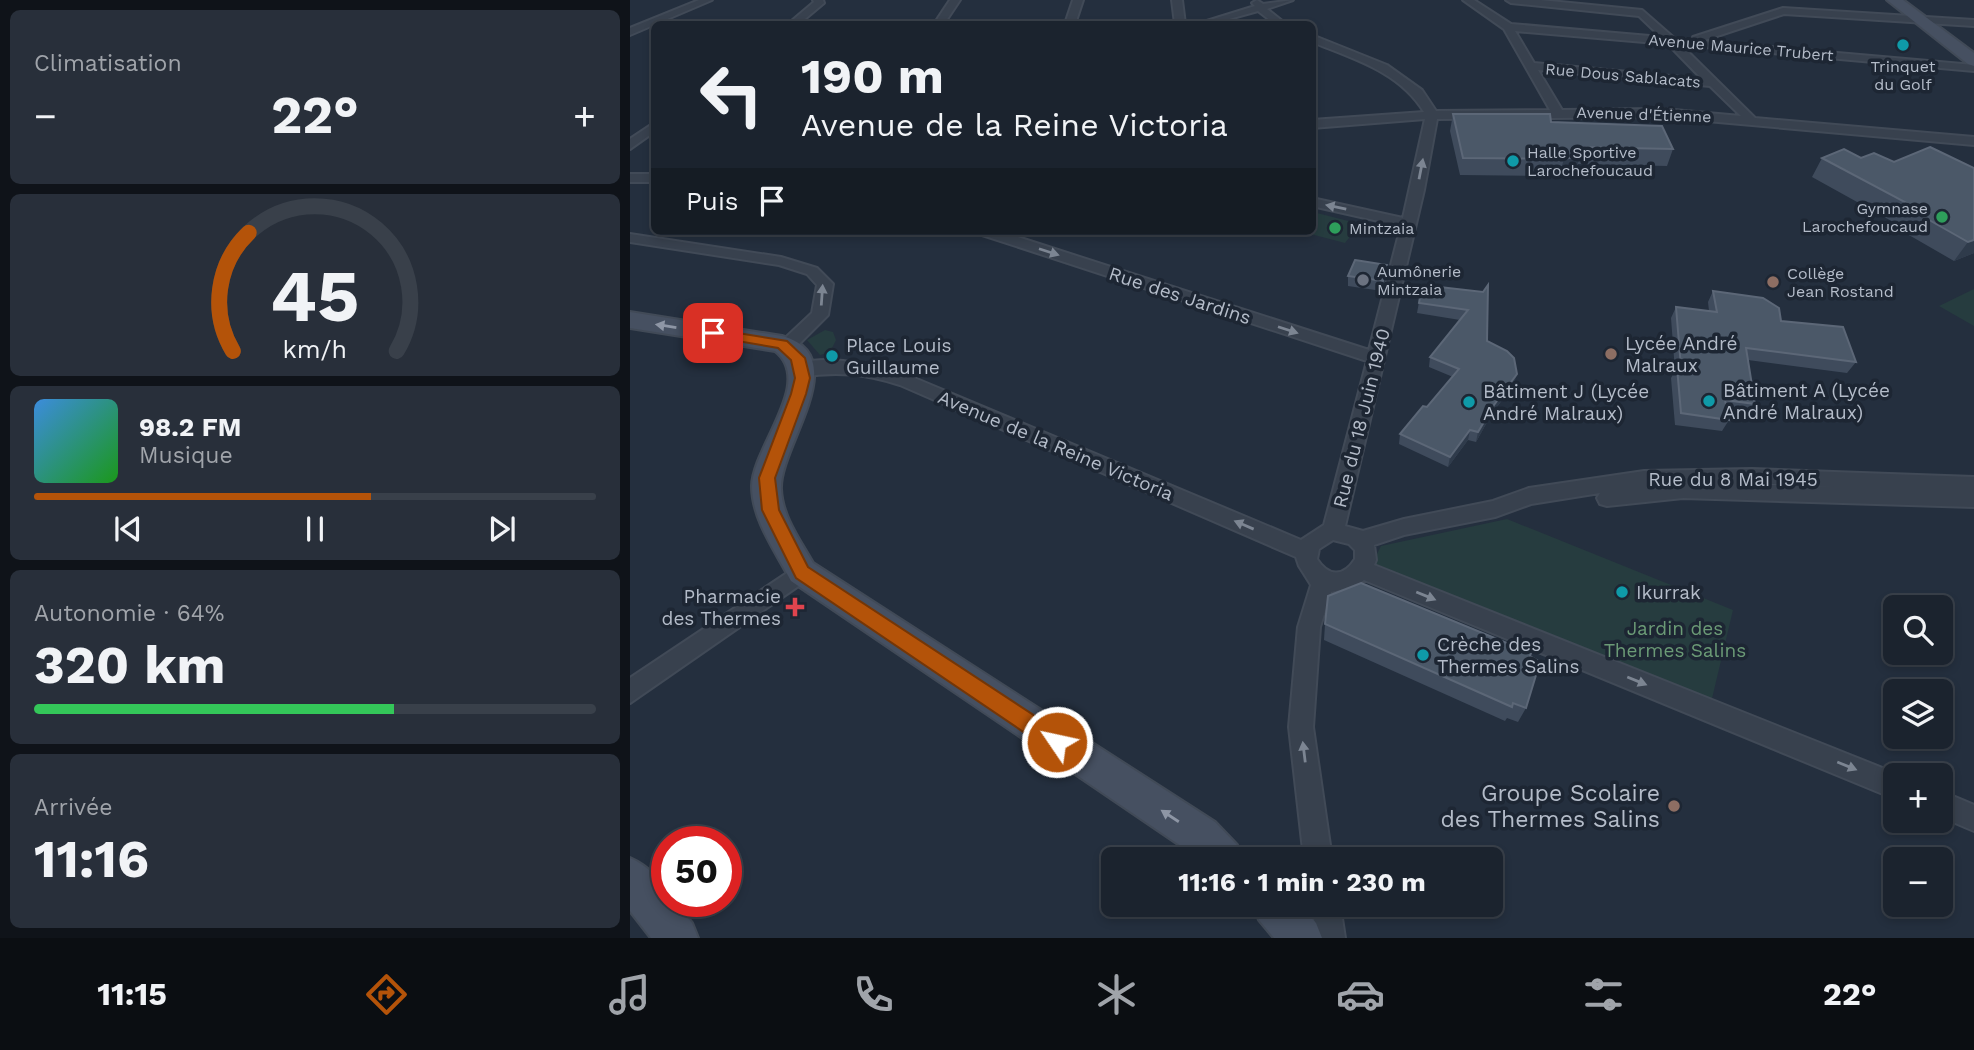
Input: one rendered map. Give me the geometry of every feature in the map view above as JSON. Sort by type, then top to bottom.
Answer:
[{"type":"main road","points":[[1894,0],[1974,61]]},
{"type":"main road","name":"Avenue de la Reine Victoria","points":[[630,320],[789,354]]},
{"type":"main road","points":[[789,354],[802,378],[799,394],[767,478],[771,510],[802,572],[1201,836],[1212,847]]},
{"type":"main road","points":[[630,878],[677,938]]},
{"type":"main road","points":[[1284,917],[1301,938]]},
{"type":"street","points":[[656,21],[707,0]]},
{"type":"street","points":[[797,21],[818,4],[818,0]]},
{"type":"street","points":[[941,21],[955,0]]},
{"type":"street","points":[[1071,21],[1078,0]]},
{"type":"street","points":[[1177,0],[1180,21]]},
{"type":"street","points":[[1253,0],[1277,21]]},
{"type":"street","points":[[1213,21],[1288,0]]},
{"type":"street","points":[[1468,0],[1508,27],[1557,112]]},
{"type":"street","points":[[1511,0],[1642,13],[1750,119]]},
{"type":"street","points":[[1690,42],[1783,10],[1974,23]]},
{"type":"street","points":[[630,32],[651,23]]},
{"type":"street","name":"Avenue Maurice Trubert","points":[[1508,27],[1974,68]]},
{"type":"street","points":[[1316,39],[1383,67],[1418,92],[1432,115]]},
{"type":"street","name":"Rue Dous Sablacats","points":[[1532,66],[1714,83]]},
{"type":"street","name":"Avenue d'Étienne","points":[[1316,124],[1432,115],[1662,113],[1974,141]]},
{"type":"street","name":"Rue du 18 Juin 1940","points":[[1333,532],[1432,115]]},
{"type":"street","points":[[630,145],[651,129]]},
{"type":"street","points":[[630,178],[651,178]]},
{"type":"street","points":[[1316,203],[1408,223]]},
{"type":"street","name":"Rue des Jardins","points":[[996,235],[1376,358]]},
{"type":"street","points":[[630,237],[780,261],[811,271],[825,284],[820,315],[789,354]]},
{"type":"street","name":"Avenue de la Reine Victoria","points":[[789,354],[832,365],[855,365],[906,381],[1307,552]]},
{"type":"street","name":"Rue du 8 Mai 1945","points":[[1359,541],[1404,527],[1494,509],[1529,496],[1644,479],[1690,476],[1974,485]]},
{"type":"street","name":"Rue du 8 Mai 1945","points":[[1494,509],[1533,508],[1683,490],[1974,499]]},
{"type":"street","points":[[1333,532],[1343,533],[1359,541],[1366,555],[1363,570],[1357,576],[1342,582],[1324,579],[1310,568],[1307,552],[1316,538],[1333,532]]},
{"type":"street","points":[[1363,570],[1883,781]]},
{"type":"street","points":[[630,692],[802,572]]},
{"type":"street","points":[[1316,847],[1301,727],[1309,628],[1324,579]]},
{"type":"street","points":[[1953,809],[1974,818]]},
{"type":"street","points":[[1328,917],[1331,938]]},
{"type":"green space","name":"Mintzaia","points":[[1316,213],[1360,224],[1345,243],[1314,235]]},
{"type":"green space","points":[[1974,289],[1974,326],[1939,306]]},
{"type":"green space","points":[[825,330],[833,332],[836,340],[830,352],[820,355],[807,340]]},
{"type":"green space","name":"Jardin des Thermes Salins","points":[[1507,519],[1733,610],[1710,707],[1371,566],[1381,546]]},
{"type":"building","points":[[1453,114],[1550,114],[1551,122],[1662,126],[1673,149],[1575,147],[1580,156],[1564,159],[1463,158]]},
{"type":"building","points":[[1930,147],[1974,168],[1974,240],[1968,242],[1915,212],[1920,210],[1822,158],[1844,149],[1861,158],[1874,153],[1894,162]]},
{"type":"building","points":[[1355,260],[1387,265],[1383,281],[1348,276]]},
{"type":"building","name":"Bâtiment J (Lycée André Malraux)","points":[[1422,285],[1483,292],[1488,285],[1487,341],[1507,351],[1514,358],[1517,374],[1478,432],[1470,430],[1450,457],[1400,434],[1459,369],[1430,357],[1468,310],[1419,303]]},
{"type":"building","points":[[1713,291],[1763,298],[1779,308],[1781,321],[1843,327],[1856,362],[1746,348],[1755,404],[1725,400],[1729,420],[1681,413],[1677,367],[1681,367],[1676,307],[1717,312]]},
{"type":"building","name":"Crèche des Thermes Salins","points":[[1361,583],[1531,653],[1530,656],[1540,662],[1526,708],[1513,703],[1512,707],[1325,624],[1328,596]]},
{"type":"place","name":"Trinquet du Golf","points":[[1903,45]]},
{"type":"place","name":"Halle Sportive Larochefoucaud","points":[[1513,161]]},
{"type":"place","name":"Gymnase Larochefoucaud","points":[[1942,217]]},
{"type":"place","name":"Mintzaia","points":[[1335,228]]},
{"type":"place","name":"Aumônerie Mintzaia","points":[[1363,280]]},
{"type":"place","name":"Collège Jean Rostand","points":[[1773,282]]},
{"type":"place","name":"Lycée André Malraux","points":[[1611,354]]},
{"type":"place","name":"Place Louis Guillaume","points":[[832,356]]},
{"type":"place","name":"Bâtiment A (Lycée André Malraux)","points":[[1709,401]]},
{"type":"place","name":"Bâtiment J (Lycée André Malraux)","points":[[1469,402]]},
{"type":"place","name":"Ikurrak","points":[[1622,592]]},
{"type":"place","name":"Pharmacie des Thermes","points":[[795,607]]},
{"type":"place","name":"Crèche des Thermes Salins","points":[[1423,655]]},
{"type":"place","name":"Groupe Scolaire des Thermes Salins","points":[[1674,806]]},
{"type":"route","points":[[713,333],[782,344],[798,358],[802,378],[799,394],[767,478],[771,510],[802,572],[1057,742]]}]
